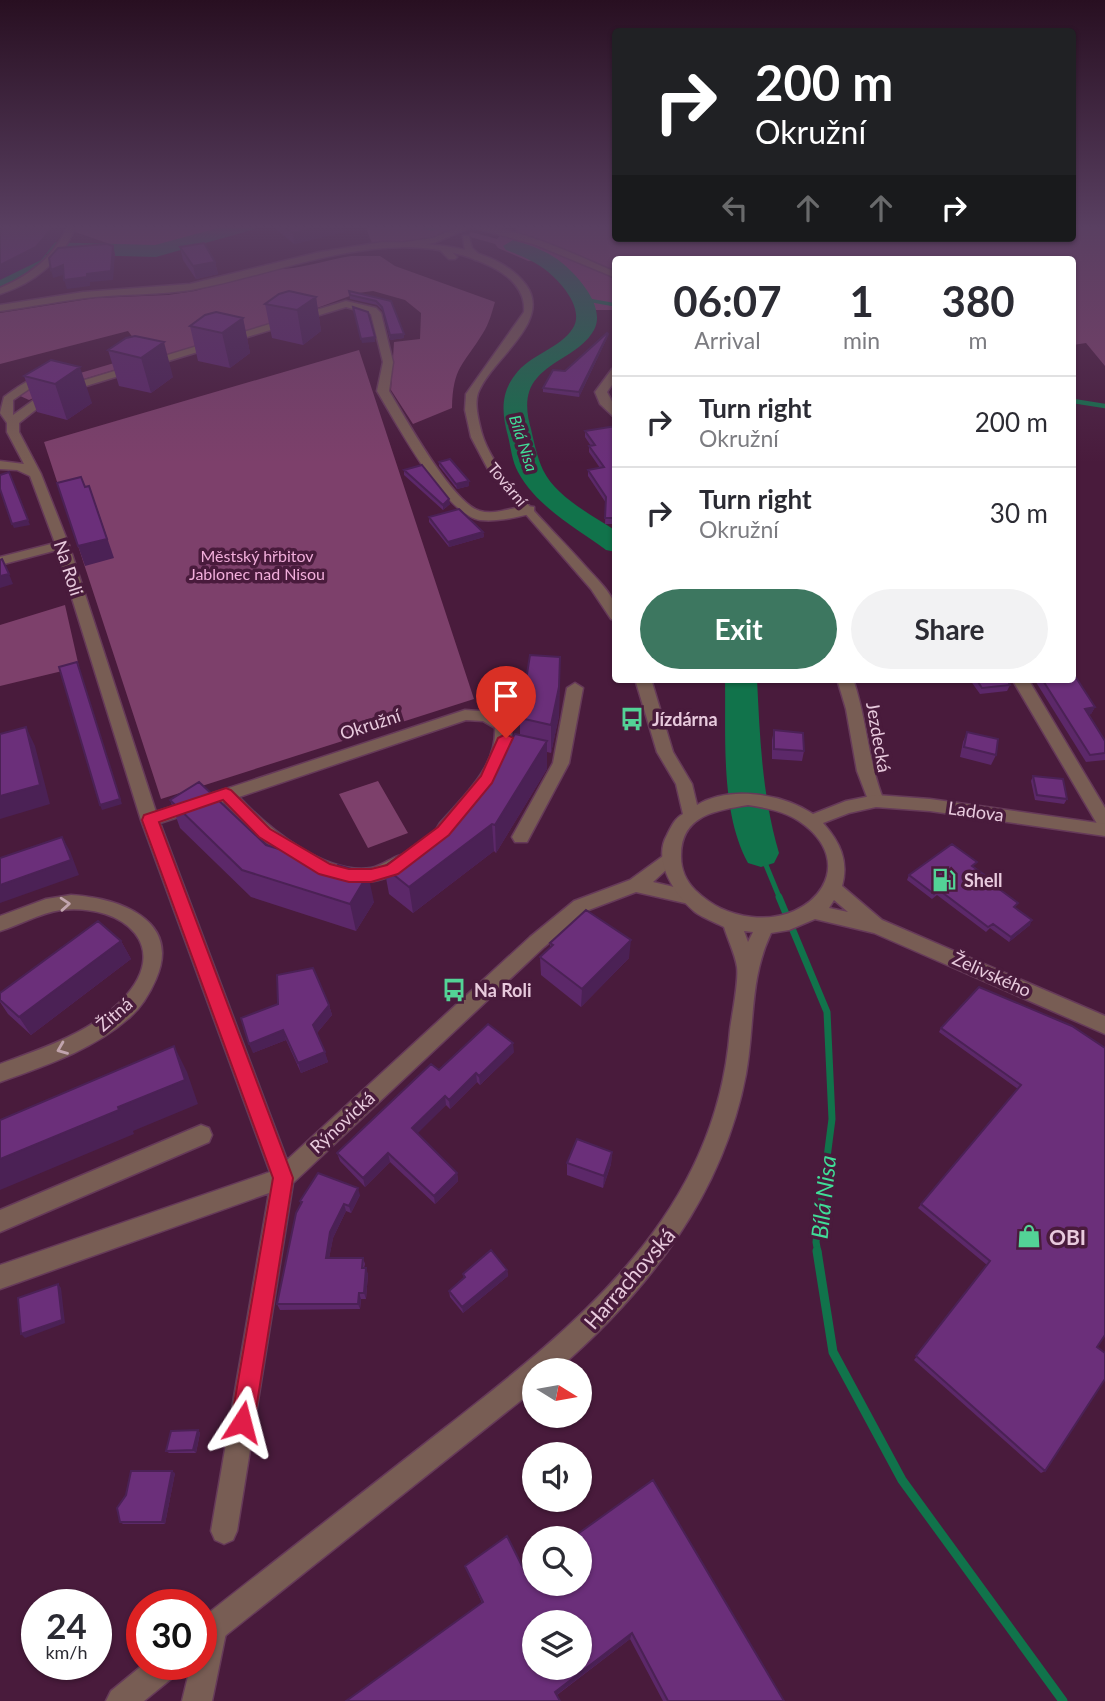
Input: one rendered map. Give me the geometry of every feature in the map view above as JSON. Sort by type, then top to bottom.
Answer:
[{"type":"street","name":"Tovární","points":[[0,307],[19,304]]},
{"type":"street","points":[[57,375],[25,387],[8,399],[6,413],[13,423],[26,409],[49,394],[341,304]]},
{"type":"street","points":[[348,304],[376,313],[386,344],[388,362],[383,391],[423,457],[446,487],[468,511],[481,516],[511,515],[529,510]]},
{"type":"street","name":"Tovární","points":[[512,336],[520,312],[517,304]]},
{"type":"street","name":"Tovární","points":[[529,304],[527,318],[475,387],[471,410],[477,437],[488,460],[596,586],[612,610]]},
{"type":"street","points":[[612,377],[601,392],[604,402],[612,411]]},
{"type":"street","name":"Na Roli","points":[[13,423],[12,432],[35,474],[62,545],[150,820],[283,1178],[224,1531]]},
{"type":"street","points":[[0,465],[20,467],[35,474]]},
{"type":"street","points":[[0,561],[62,545]]},
{"type":"street","points":[[644,683],[665,752],[684,784],[691,813]]},
{"type":"street","name":"Jezdecká","points":[[847,683],[855,703],[868,784],[876,800]]},
{"type":"street","points":[[1022,683],[1105,823]]},
{"type":"street","points":[[522,838],[555,762],[575,688]]},
{"type":"street","name":"Okružní","points":[[150,820],[226,793],[465,715],[486,716],[503,726],[506,738],[506,752],[444,831],[392,870],[371,876],[349,875],[325,869],[264,833],[226,793]]},
{"type":"street","points":[[684,784],[724,801]]},
{"type":"street","name":"Ladova","points":[[812,821],[846,807],[876,800],[1105,830]]},
{"type":"street","points":[[724,801],[764,801],[783,806],[812,821],[827,840],[835,857],[837,874],[833,889],[811,914],[787,923],[765,926],[732,922],[716,916],[689,897],[679,886],[670,858],[671,843],[677,830],[691,813],[724,801]]},
{"type":"street","points":[[827,840],[846,807]]},
{"type":"street","name":"Rýnovická","points":[[0,1277],[283,1178],[537,942],[580,906],[636,885],[670,858]]},
{"type":"street","points":[[636,885],[689,897]]},
{"type":"street","name":"Želivského","points":[[833,889],[877,926]]},
{"type":"street","name":"Žitná","points":[[0,923],[60,902],[98,904],[128,916],[148,933],[153,955],[146,982],[125,1009],[82,1041],[0,1073]]},
{"type":"street","name":"Želivského","points":[[811,914],[877,926],[1105,1025]]},
{"type":"street","name":"Harrachovská","points":[[732,922],[747,968]]},
{"type":"street","name":"Harrachovská","points":[[552,1358],[612,1305],[677,1225],[693,1196],[731,1098],[740,1047],[747,968],[765,926]]},
{"type":"street","points":[[0,1221],[201,1135]]},
{"type":"street","points":[[217,1625],[522,1384]]},
{"type":"street","points":[[121,1701],[147,1680]]},
{"type":"street","points":[[197,1701],[200,1680]]},
{"type":"green space","points":[[55,304],[327,304],[57,387],[29,400],[18,395],[29,388],[145,354],[128,331],[0,364],[0,313]]},
{"type":"green space","points":[[410,304],[494,304],[485,329],[457,375],[452,408],[413,424],[391,390],[394,342],[420,339],[421,313]]},
{"type":"green space","points":[[591,304],[612,304],[612,310],[594,310]]},
{"type":"green space","points":[[1076,304],[1105,304],[1105,366],[1086,343],[1076,345]]},
{"type":"green space","name":"Městský hřbitov Jablonec nad Nisou","points":[[359,350],[474,699],[161,799],[44,442]]},
{"type":"green space","points":[[65,605],[79,667],[0,686],[0,625]]},
{"type":"green space","points":[[378,781],[408,833],[368,848],[339,794]]},
{"type":"building","points":[[267,304],[305,304],[297,310]]},
{"type":"building","points":[[379,304],[392,304],[404,334],[390,335]]},
{"type":"building","points":[[353,307],[368,312],[375,337],[361,339]]},
{"type":"building","points":[[216,312],[243,318],[222,333],[190,326],[205,315]]},
{"type":"building","points":[[607,333],[579,392],[543,388],[553,370],[565,371]]},
{"type":"building","points":[[135,336],[164,342],[141,358],[108,350],[126,338]]},
{"type":"building","points":[[51,360],[80,367],[55,384],[24,376]]},
{"type":"building","points":[[612,427],[612,518],[605,518],[606,497],[588,470],[604,467],[589,446],[595,445],[585,431]]},
{"type":"building","points":[[450,459],[469,481],[456,484],[439,462]]},
{"type":"building","points":[[422,465],[449,499],[443,505],[404,470]]},
{"type":"building","points":[[9,472],[28,520],[12,524],[0,489],[0,475]]},
{"type":"building","points":[[81,477],[85,487],[89,486],[107,539],[78,546],[57,483]]},
{"type":"building","points":[[459,509],[483,532],[448,542],[429,517]]},
{"type":"building","points":[[2,559],[9,574],[0,576],[0,560]]},
{"type":"building","points":[[530,655],[560,657],[559,687],[551,725],[520,718]]},
{"type":"building","points":[[77,662],[120,799],[100,805],[59,667]]},
{"type":"building","points":[[1076,678],[1095,707],[1085,709],[1105,741],[1105,753],[1090,755],[1045,683],[1076,683]]},
{"type":"building","points":[[979,683],[1010,685],[982,688]]},
{"type":"building","points":[[26,727],[40,785],[0,796],[0,734]]},
{"type":"building","points":[[774,730],[803,733],[804,751],[774,749]]},
{"type":"building","points":[[967,732],[998,739],[996,755],[964,747]]},
{"type":"building","points":[[515,734],[547,741],[495,825],[492,824],[409,887],[384,867],[469,805]]},
{"type":"building","points":[[1033,776],[1063,779],[1067,799],[1037,795]]},
{"type":"building","points":[[199,782],[266,845],[368,874],[350,904],[242,870],[170,800]]},
{"type":"building","points":[[62,837],[71,860],[0,885],[0,858]]},
{"type":"building","points":[[952,844],[977,862],[972,866],[1018,903],[1014,907],[1032,920],[1011,937],[993,924],[988,927],[939,890],[934,894],[909,875]]},
{"type":"building","points":[[586,910],[631,940],[582,989],[540,957],[553,945],[550,943]]},
{"type":"building","points":[[98,921],[121,941],[19,1017],[0,1000],[0,993]]},
{"type":"building","points":[[313,968],[329,1005],[313,1025],[325,1052],[298,1063],[283,1030],[249,1044],[241,1018],[278,1004],[277,975]]},
{"type":"building","name":"OBI","points":[[979,987],[1072,1026],[1105,1048],[1105,1335],[1097,1347],[1105,1353],[1105,1379],[1045,1471],[916,1356],[990,1261],[921,1204],[1021,1085],[941,1028]]},
{"type":"building","points":[[488,1024],[513,1043],[479,1076],[476,1073],[449,1100],[445,1096],[412,1128],[457,1173],[434,1196],[388,1153],[363,1178],[337,1153],[431,1064],[439,1070]]},
{"type":"building","points":[[174,1046],[185,1080],[0,1159],[0,1120]]},
{"type":"building","points":[[577,1139],[612,1152],[604,1176],[567,1163]]},
{"type":"building","points":[[318,1173],[358,1188],[349,1206],[344,1204],[330,1232],[326,1258],[363,1258],[362,1268],[366,1268],[364,1293],[359,1293],[358,1304],[277,1304],[296,1213],[302,1202],[300,1201]]},
{"type":"building","points":[[491,1250],[507,1270],[462,1307],[449,1291],[465,1277],[463,1274]]},
{"type":"building","points":[[58,1284],[62,1320],[21,1334],[18,1298]]},
{"type":"building","points":[[198,1430],[193,1450],[166,1451],[171,1431]]},
{"type":"building","points":[[131,1471],[172,1471],[162,1522],[120,1522],[117,1508],[126,1495]]},
{"type":"building","points":[[653,1480],[784,1701],[668,1701],[632,1633],[592,1664],[592,1610],[522,1610],[522,1680],[571,1680],[555,1692],[560,1701],[346,1701],[483,1602],[465,1566],[507,1536],[522,1566],[522,1596],[592,1596],[592,1526],[589,1526]]},
{"type":"waterway","name":"Bílá Nisa","points":[[583,304],[586,322],[583,330],[564,347],[535,366],[523,379],[515,400],[516,415],[527,462],[537,482],[569,511],[612,541]]},
{"type":"waterway","points":[[1076,401],[1105,406]]},
{"type":"waterway","name":"Bílá Nisa","points":[[741,683],[744,766],[750,814],[761,853]]},
{"type":"waterway","name":"Bílá Nisa","points":[[761,853],[780,899]]},
{"type":"waterway","name":"Bílá Nisa","points":[[779,897],[827,1012],[832,1119],[816,1242],[818,1253]]},
{"type":"waterway","name":"Bílá Nisa","points":[[817,1251],[833,1352],[902,1480],[1063,1701]]},
{"type":"place","name":"Jízdárna","points":[[632,719]]},
{"type":"place","name":"Shell","points":[[944,880]]},
{"type":"place","name":"Na Roli","points":[[454,990]]},
{"type":"place","name":"OBI","points":[[1029,1236]]},
{"type":"route","points":[[242,1422],[283,1178],[150,820],[226,793],[264,833],[325,869],[349,875],[371,876],[392,870],[444,831],[487,779],[506,738]]}]
